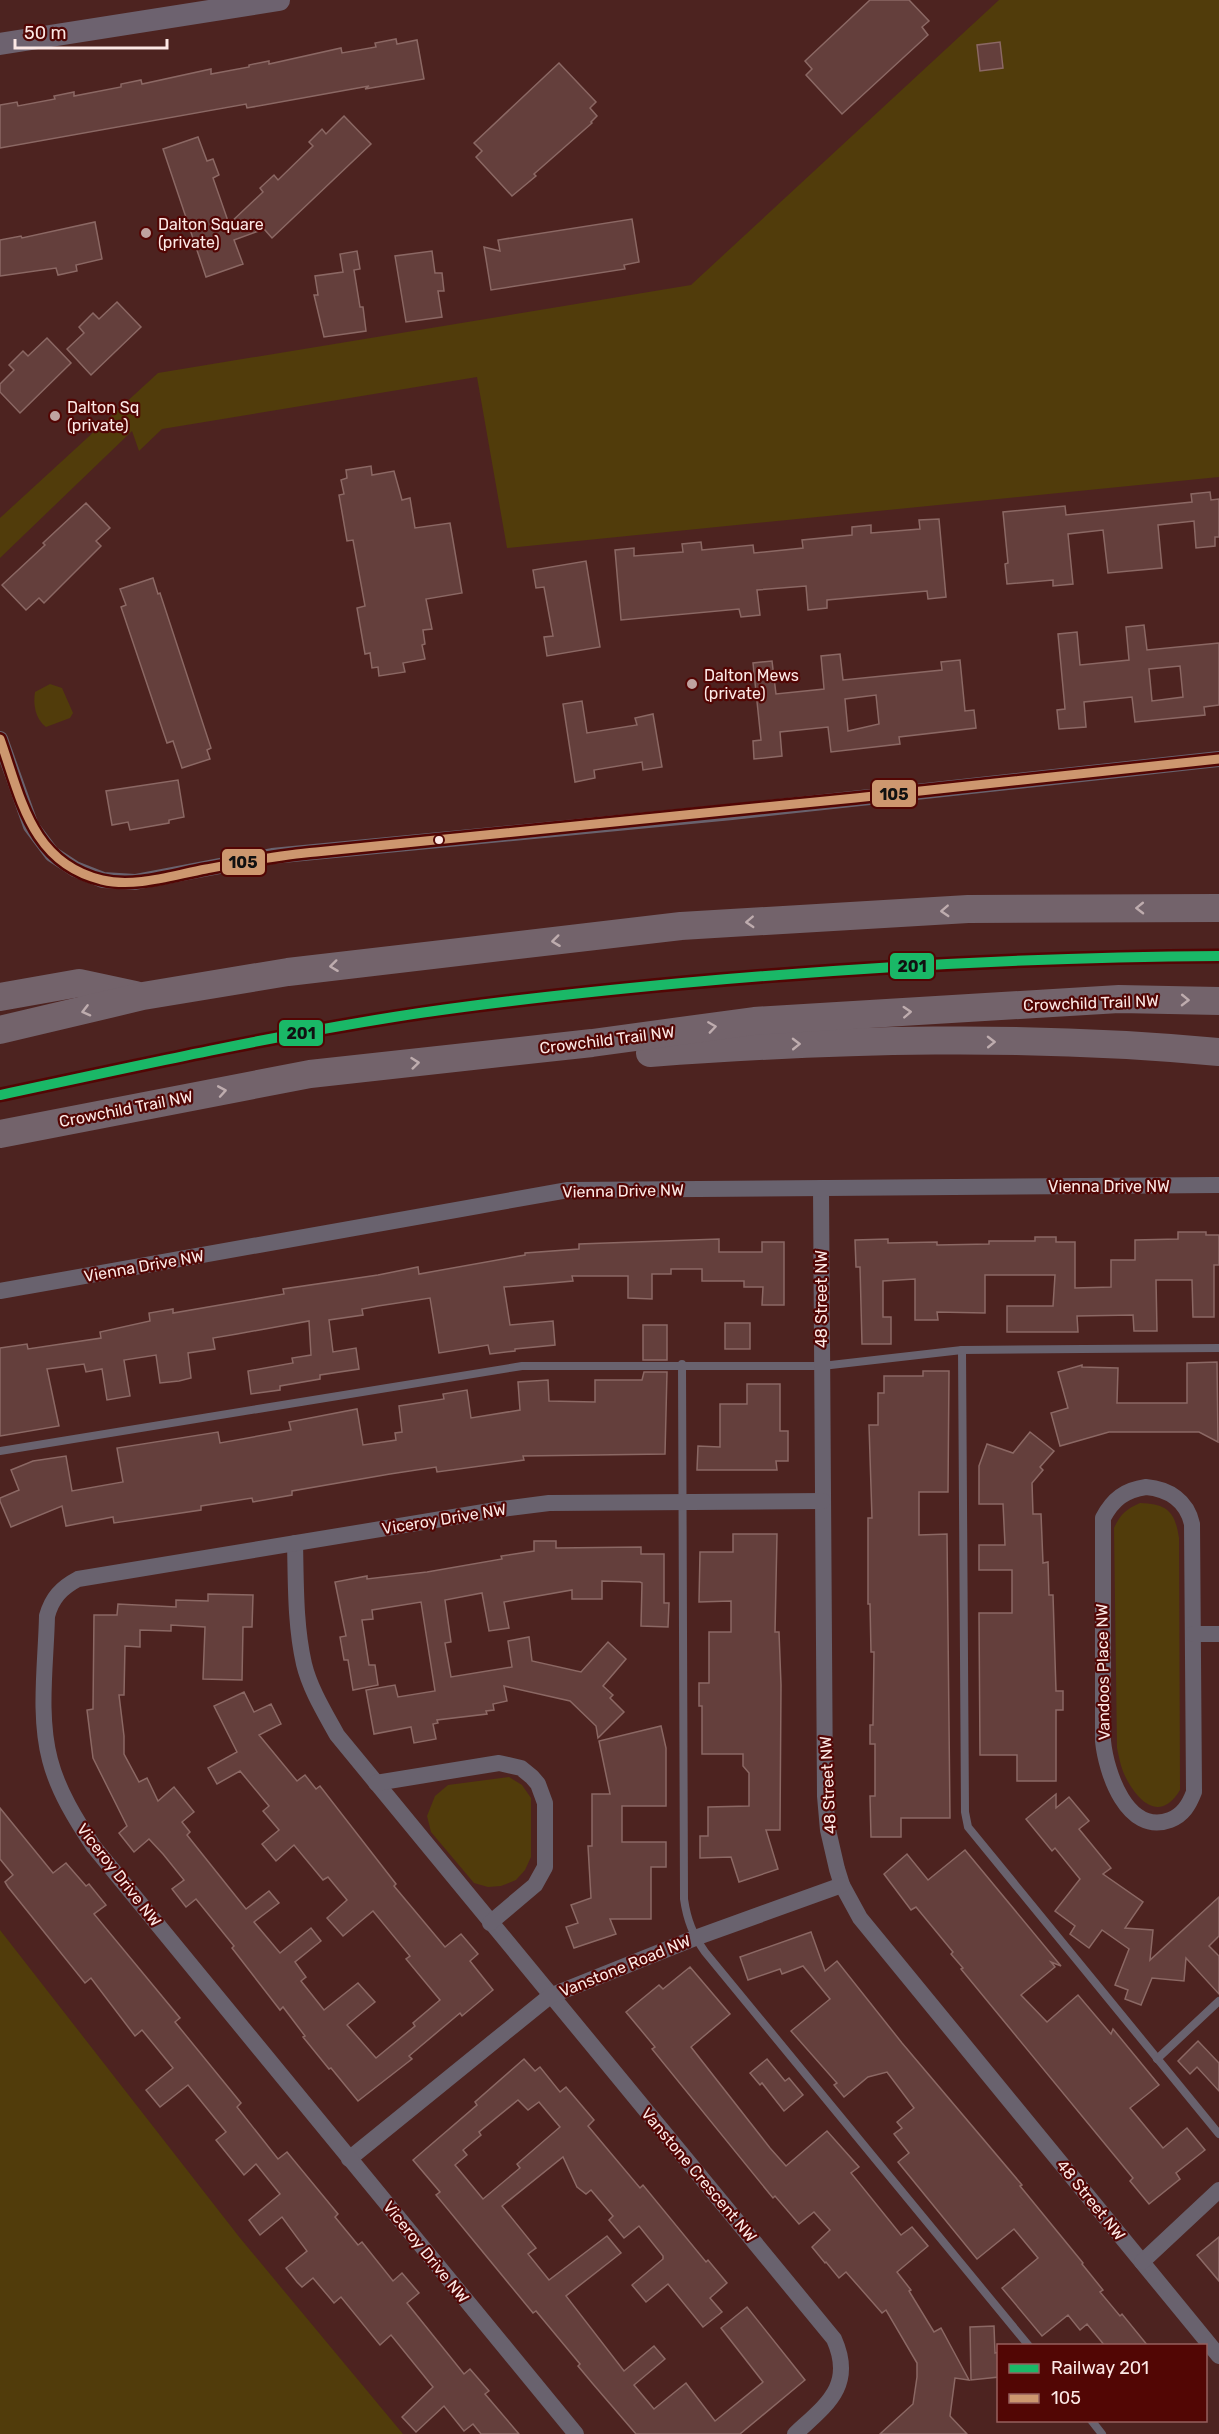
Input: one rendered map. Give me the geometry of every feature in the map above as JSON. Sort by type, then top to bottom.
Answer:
[{"type":"highway","points":[[1178,907],[1219,887]]},
{"type":"highway","points":[[0,1030],[143,996],[288,972],[681,926],[968,909],[1219,908]]},
{"type":"highway","points":[[0,997],[79,983],[143,996]]},
{"type":"highway","name":"Crowchild Trail NW","points":[[0,1134],[310,1074],[592,1043],[754,1021],[1119,999],[1219,1001]]},
{"type":"highway","points":[[592,1043],[641,1054],[764,1044],[1038,1041],[1219,1052]]},
{"type":"street","points":[[0,44],[279,0]]},
{"type":"street","points":[[0,740],[31,826],[52,854],[75,869],[104,880],[135,882],[272,856],[732,812],[1219,759]]},
{"type":"street","name":"Vienna Drive NW","points":[[0,1291],[568,1190],[1219,1185]]},
{"type":"street","name":"48 Street NW","points":[[821,1188],[825,1796],[828,1830],[842,1885],[860,1918],[1219,2356]]},
{"type":"street","name":"Vandoos Place NW","points":[[1146,1487],[1168,1492],[1178,1498],[1191,1517],[1193,1634],[1194,1792],[1185,1810],[1177,1816],[1160,1822],[1150,1821],[1133,1813],[1114,1784],[1104,1755],[1102,1527],[1108,1508],[1125,1493],[1146,1487]]},
{"type":"street","name":"Viceroy Drive NW","points":[[576,2434],[349,2159],[94,1846],[77,1822],[50,1760],[46,1731],[47,1616],[54,1598],[66,1585],[92,1576],[502,1509],[549,1503],[823,1502]]},
{"type":"street","name":"Vanstone Crescent NW","points":[[295,1543],[298,1628],[304,1665],[337,1736],[834,2340],[840,2353],[842,2368],[836,2394],[795,2434]]},
{"type":"street","points":[[1193,1634],[1219,1634]]},
{"type":"street","points":[[376,1783],[499,1763],[521,1768],[538,1784],[545,1803],[545,1867],[535,1885],[490,1923]]},
{"type":"street","name":"Vanstone Road NW","points":[[349,2159],[550,1995],[695,1938],[842,1885]]},
{"type":"street","points":[[1142,2262],[1219,2190]]},
{"type":"lane","points":[[0,1451],[522,1366],[682,1364],[822,1366],[962,1350],[1219,1348]]},
{"type":"lane","points":[[962,1350],[965,1800],[968,1827],[1219,2134]]},
{"type":"lane","points":[[682,1364],[684,1899],[686,1917],[695,1938],[1027,2344]]},
{"type":"lane","points":[[1157,2059],[1219,2001]]},
{"type":"lane","points":[[1092,2422],[1102,2434]]},
{"type":"shaded area","points":[[999,0],[1219,0],[1219,477],[507,548],[477,377],[162,429],[139,451],[132,431],[0,558],[0,518],[158,373],[691,285]]},
{"type":"shaded area","points":[[50,684],[62,688],[73,713],[70,718],[46,727],[37,716],[34,697],[35,692]]},
{"type":"shaded area","points":[[1140,1503],[1157,1505],[1168,1511],[1175,1521],[1179,1538],[1180,1790],[1172,1800],[1157,1807],[1143,1801],[1136,1794],[1122,1770],[1117,1748],[1114,1528],[1124,1513]]},
{"type":"shaded area","points":[[509,1777],[522,1785],[531,1798],[531,1857],[525,1870],[516,1880],[501,1886],[488,1887],[474,1883],[431,1832],[427,1816],[435,1796],[448,1785]]},
{"type":"shaded area","points":[[0,1930],[240,2238],[403,2434],[0,2434]]},
{"type":"building","points":[[870,0],[909,0],[929,21],[922,27],[928,35],[842,114],[806,75],[812,69],[805,61]]},
{"type":"building","points":[[396,39],[397,44],[417,40],[424,79],[365,89],[369,86],[247,108],[246,104],[0,148],[0,105],[17,102],[18,106],[55,99],[54,96],[74,92],[74,96],[121,87],[121,84],[141,80],[142,84],[211,69],[211,74],[341,48],[342,53],[376,47],[375,43]]},
{"type":"building","points":[[1000,42],[1003,68],[980,71],[977,45]]},
{"type":"building","points":[[559,63],[596,102],[590,108],[597,116],[534,174],[536,176],[512,196],[476,157],[482,151],[474,143]]},
{"type":"building","points":[[344,116],[371,144],[272,238],[264,229],[234,240],[243,264],[206,277],[163,149],[198,137],[207,161],[213,159],[219,175],[213,178],[229,224],[263,192],[260,188],[274,175],[278,180],[313,146],[309,142],[322,129],[326,134]]},
{"type":"building","points":[[632,219],[639,262],[624,265],[625,269],[491,290],[484,247],[500,251],[498,240]]},
{"type":"building","points":[[95,222],[102,259],[76,265],[77,271],[58,275],[56,268],[0,276],[0,240],[21,236],[22,238]]},
{"type":"building","points":[[357,251],[360,269],[354,270],[366,331],[324,337],[314,295],[318,295],[315,276],[343,272],[340,254]]},
{"type":"building","points":[[432,251],[435,273],[442,273],[444,291],[438,291],[442,317],[406,322],[395,256]]},
{"type":"building","points":[[117,302],[141,327],[91,375],[67,349],[84,333],[79,327],[93,313],[99,319]]},
{"type":"building","points":[[47,338],[71,363],[20,413],[0,392],[0,384],[14,370],[9,365],[23,351],[28,356]]},
{"type":"building","points":[[371,466],[372,475],[394,471],[402,500],[410,498],[415,528],[450,523],[462,593],[426,599],[432,629],[423,630],[425,644],[422,645],[425,659],[403,663],[405,672],[379,676],[378,667],[372,668],[370,653],[365,654],[357,608],[365,606],[353,540],[347,541],[339,495],[344,494],[341,480],[347,478],[346,470]]},
{"type":"building","points":[[1210,492],[1211,500],[1219,499],[1219,537],[1215,537],[1215,546],[1196,548],[1194,521],[1158,525],[1162,568],[1108,573],[1103,530],[1068,534],[1073,584],[1053,586],[1053,580],[1007,584],[1005,564],[1008,563],[1003,512],[1065,506],[1066,515],[1192,502],[1191,494]]},
{"type":"building","points":[[86,503],[110,528],[96,541],[101,546],[44,603],[39,598],[26,610],[2,585]]},
{"type":"building","points":[[939,519],[946,597],[928,599],[927,591],[827,600],[827,608],[808,610],[806,586],[757,590],[760,615],[741,617],[739,609],[621,620],[615,550],[634,548],[634,556],[683,552],[682,544],[701,542],[702,550],[753,545],[754,553],[803,548],[802,540],[852,535],[852,527],[871,525],[871,533],[920,529],[919,520]]},
{"type":"building","points":[[586,561],[600,647],[547,656],[544,637],[553,636],[544,587],[536,588],[533,570]]},
{"type":"building","points":[[153,578],[211,748],[207,750],[210,759],[182,768],[173,741],[167,743],[121,607],[126,605],[120,589]]},
{"type":"building","points":[[1144,625],[1147,650],[1219,643],[1219,705],[1204,707],[1205,715],[1135,722],[1132,697],[1084,702],[1086,727],[1059,729],[1057,710],[1065,709],[1058,634],[1077,632],[1080,665],[1129,660],[1126,627]],"holes":[[[1180,666],[1183,697],[1152,701],[1149,669]]]},
{"type":"building","points":[[840,654],[843,680],[942,670],[941,662],[960,660],[965,711],[974,710],[976,728],[899,737],[900,744],[831,752],[828,727],[780,732],[782,756],[754,759],[753,741],[761,740],[753,663],[772,661],[776,694],[824,689],[821,656]],"holes":[[[876,695],[879,724],[848,731],[845,699]]]},
{"type":"building","points":[[582,701],[587,733],[637,725],[635,718],[653,714],[662,767],[643,770],[642,762],[594,770],[595,778],[575,782],[563,704]]},
{"type":"building","points":[[178,780],[184,817],[169,820],[169,823],[130,830],[128,822],[112,825],[106,791]]},
{"type":"building","points":[[1178,1232],[1206,1232],[1206,1235],[1219,1235],[1219,1265],[1214,1265],[1214,1317],[1193,1317],[1192,1280],[1156,1280],[1157,1331],[1134,1331],[1133,1315],[1077,1316],[1078,1332],[1007,1332],[1007,1306],[1053,1306],[1055,1275],[985,1275],[985,1313],[937,1312],[938,1320],[915,1320],[915,1279],[883,1281],[883,1317],[891,1317],[891,1344],[862,1344],[860,1267],[856,1267],[855,1240],[888,1239],[888,1243],[937,1242],[937,1245],[989,1244],[989,1241],[1035,1241],[1035,1237],[1056,1237],[1056,1242],[1075,1242],[1075,1288],[1111,1287],[1111,1260],[1135,1260],[1135,1240],[1178,1239]]},
{"type":"building","points":[[719,1239],[719,1252],[762,1252],[762,1242],[784,1242],[784,1305],[762,1305],[763,1287],[744,1287],[744,1281],[702,1281],[702,1269],[671,1269],[671,1274],[652,1274],[652,1299],[628,1298],[628,1276],[572,1276],[573,1281],[504,1287],[510,1325],[553,1321],[555,1345],[490,1354],[488,1345],[439,1353],[430,1298],[378,1306],[362,1309],[363,1315],[329,1320],[333,1352],[356,1348],[359,1369],[320,1375],[320,1379],[280,1386],[280,1390],[251,1394],[248,1371],[293,1363],[292,1358],[311,1355],[309,1321],[213,1338],[215,1349],[188,1353],[191,1378],[179,1381],[160,1383],[156,1355],[124,1360],[130,1396],[107,1400],[102,1369],[86,1372],[84,1364],[47,1369],[59,1426],[0,1436],[0,1348],[27,1344],[28,1349],[101,1338],[100,1332],[150,1321],[149,1313],[173,1309],[173,1313],[284,1294],[283,1289],[418,1267],[419,1274],[525,1255],[525,1253],[579,1249],[579,1244]]},
{"type":"building","points":[[725,1323],[750,1323],[750,1349],[725,1349]]},
{"type":"building","points":[[643,1325],[667,1325],[667,1360],[643,1360]]},
{"type":"building","points":[[1217,1362],[1218,1442],[1199,1432],[1109,1432],[1060,1446],[1051,1413],[1068,1408],[1058,1372],[1082,1365],[1082,1367],[1118,1368],[1117,1403],[1187,1403],[1187,1363]]},
{"type":"building","points":[[923,1371],[949,1371],[948,1492],[919,1492],[919,1535],[947,1534],[950,1818],[901,1818],[901,1837],[871,1837],[870,1796],[875,1796],[875,1744],[870,1744],[870,1725],[873,1725],[874,1652],[871,1652],[870,1604],[868,1604],[868,1518],[872,1518],[869,1425],[878,1425],[878,1393],[884,1393],[884,1376],[923,1376]]},
{"type":"building","points":[[644,1372],[667,1372],[665,1454],[523,1456],[524,1460],[437,1472],[436,1467],[390,1474],[292,1491],[292,1495],[253,1502],[252,1498],[201,1506],[201,1510],[114,1523],[113,1517],[66,1526],[62,1506],[11,1527],[0,1501],[0,1498],[19,1490],[11,1470],[33,1461],[66,1456],[72,1491],[123,1482],[117,1448],[218,1432],[220,1443],[291,1430],[289,1422],[357,1409],[363,1445],[396,1440],[395,1433],[402,1432],[399,1406],[444,1399],[443,1394],[467,1390],[471,1418],[520,1410],[518,1382],[548,1380],[549,1401],[595,1402],[595,1380],[642,1380]]},
{"type":"building","points":[[747,1384],[780,1384],[780,1431],[788,1431],[788,1461],[776,1461],[777,1470],[697,1470],[698,1446],[720,1447],[720,1404],[747,1404]]},
{"type":"building","points":[[1030,1432],[1054,1451],[1040,1467],[1043,1470],[1032,1483],[1033,1514],[1041,1514],[1043,1563],[1048,1562],[1049,1595],[1053,1595],[1056,1691],[1063,1691],[1063,1710],[1056,1710],[1056,1781],[1017,1781],[1017,1755],[980,1755],[979,1613],[1012,1613],[1012,1570],[979,1570],[979,1545],[1005,1545],[1003,1504],[979,1504],[979,1466],[987,1444],[1013,1453]]},
{"type":"building","points":[[733,1534],[777,1534],[775,1632],[779,1632],[781,1685],[780,1830],[766,1830],[778,1869],[739,1882],[731,1857],[700,1858],[700,1836],[708,1836],[708,1807],[749,1806],[749,1773],[743,1766],[743,1754],[702,1754],[702,1706],[699,1706],[699,1683],[709,1683],[709,1632],[731,1632],[731,1601],[699,1602],[700,1552],[733,1552]]},
{"type":"building","points":[[534,1541],[556,1541],[556,1548],[641,1547],[641,1554],[664,1554],[664,1603],[669,1603],[668,1627],[641,1626],[642,1583],[640,1582],[602,1581],[602,1599],[572,1599],[572,1590],[504,1602],[509,1628],[489,1631],[482,1593],[445,1600],[451,1642],[445,1643],[451,1677],[512,1667],[508,1641],[529,1637],[532,1661],[581,1672],[608,1642],[626,1659],[603,1686],[613,1695],[610,1698],[624,1712],[598,1738],[596,1726],[570,1701],[504,1686],[507,1701],[493,1704],[494,1710],[486,1711],[487,1714],[437,1720],[438,1723],[433,1724],[436,1739],[414,1743],[411,1727],[374,1734],[366,1690],[395,1685],[398,1697],[435,1691],[421,1602],[372,1610],[373,1619],[362,1620],[369,1665],[375,1665],[378,1685],[353,1690],[348,1660],[344,1660],[340,1637],[346,1636],[335,1582],[367,1576],[367,1579],[427,1572],[502,1559],[501,1556],[534,1551]]},
{"type":"building","points":[[208,1594],[253,1595],[252,1627],[243,1627],[242,1680],[203,1679],[205,1627],[171,1625],[171,1631],[140,1630],[140,1647],[125,1646],[124,1695],[119,1695],[124,1754],[139,1782],[147,1778],[158,1801],[174,1787],[194,1812],[182,1822],[190,1832],[187,1835],[246,1909],[269,1891],[279,1903],[254,1922],[280,1953],[311,1928],[321,1941],[295,1962],[306,1977],[301,1981],[324,2010],[358,1983],[375,2002],[347,2025],[376,2058],[415,2026],[413,2023],[440,2000],[406,1959],[410,1956],[373,1911],[343,1936],[327,1918],[347,1900],[328,1877],[323,1880],[294,1845],[276,1861],[262,1844],[279,1830],[263,1811],[269,1806],[240,1771],[217,1784],[208,1768],[237,1752],[214,1706],[244,1692],[254,1712],[271,1704],[281,1724],[259,1735],[297,1781],[305,1775],[316,1789],[320,1786],[396,1884],[394,1886],[445,1947],[461,1934],[478,1954],[470,1961],[493,1990],[462,2016],[460,2013],[409,2056],[412,2059],[358,2101],[303,2037],[305,2036],[283,2007],[280,2010],[232,1948],[234,1946],[196,1899],[186,1907],[172,1889],[184,1880],[163,1854],[149,1839],[134,1852],[119,1833],[127,1826],[93,1758],[87,1710],[93,1709],[94,1615],[117,1615],[118,1604],[176,1607],[176,1600],[208,1601]]},
{"type":"building","points":[[661,1726],[666,1748],[666,1806],[622,1806],[622,1842],[666,1842],[666,1867],[651,1867],[651,1919],[610,1919],[616,1934],[574,1948],[566,1927],[578,1923],[571,1905],[591,1898],[588,1846],[592,1846],[592,1794],[610,1794],[599,1741]]},
{"type":"building","points":[[1056,1794],[1056,1808],[1069,1797],[1089,1821],[1079,1829],[1111,1868],[1103,1874],[1143,1902],[1125,1928],[1153,1930],[1150,1960],[1219,1897],[1219,1936],[1209,1946],[1219,1956],[1219,1994],[1186,1958],[1184,1981],[1152,1978],[1141,2005],[1125,1999],[1128,1990],[1115,1985],[1129,1949],[1102,1930],[1089,1948],[1070,1934],[1075,1926],[1055,1911],[1080,1879],[1055,1848],[1052,1851],[1026,1819]]},
{"type":"building","points":[[0,1808],[53,1873],[66,1863],[86,1886],[89,1884],[106,1905],[94,1914],[180,2018],[175,2022],[241,2103],[237,2107],[278,2159],[287,2152],[338,2214],[335,2217],[358,2245],[362,2242],[393,2281],[402,2273],[419,2293],[407,2303],[464,2374],[470,2369],[489,2391],[485,2394],[519,2434],[481,2434],[473,2424],[464,2431],[444,2406],[416,2432],[402,2417],[433,2387],[391,2335],[380,2345],[341,2297],[334,2303],[313,2278],[302,2287],[297,2282],[286,2268],[307,2251],[282,2217],[260,2235],[249,2220],[280,2194],[256,2164],[244,2175],[216,2140],[226,2132],[188,2085],[160,2107],[146,2090],[173,2068],[142,2030],[135,2036],[91,1978],[85,1983],[8,1887],[5,1882],[13,1875],[0,1859]]},
{"type":"building","points":[[965,1850],[1061,1966],[1051,1962],[1055,1967],[1021,1995],[1047,2022],[1078,1995],[1111,2034],[1113,2029],[1159,2085],[1130,2108],[1163,2148],[1187,2128],[1205,2150],[1176,2173],[1180,2179],[1149,2204],[1130,2181],[1133,2178],[961,1969],[963,1968],[951,1954],[953,1952],[916,1907],[911,1910],[884,1874],[907,1854],[928,1880]]},
{"type":"building","points":[[811,1932],[825,1971],[837,1961],[902,2043],[1022,2185],[1020,2186],[1103,2290],[1100,2292],[1146,2344],[1103,2344],[1087,2324],[1080,2330],[1068,2315],[1042,2336],[1002,2288],[1038,2258],[1014,2229],[977,2259],[898,2162],[909,2153],[894,2134],[902,2128],[897,2122],[914,2108],[887,2072],[868,2077],[844,2097],[834,2085],[837,2083],[791,2031],[830,1999],[803,1966],[782,1974],[780,1969],[748,1980],[740,1957]]},
{"type":"building","points":[[690,1967],[730,2014],[691,2047],[770,2148],[786,2166],[827,2131],[859,2167],[851,2173],[901,2235],[912,2227],[928,2246],[897,2272],[911,2290],[909,2291],[934,2332],[941,2328],[969,2380],[955,2378],[950,2416],[967,2434],[880,2434],[913,2404],[917,2377],[917,2363],[886,2310],[882,2313],[846,2272],[839,2278],[825,2263],[812,2247],[830,2230],[814,2212],[799,2224],[775,2196],[773,2198],[652,2049],[655,2047],[626,2012],[659,1985],[663,1989]]},
{"type":"building","points":[[1198,2041],[1219,2063],[1219,2091],[1197,2067],[1190,2074],[1178,2061]]},
{"type":"building","points":[[524,2059],[535,2071],[540,2067],[560,2092],[566,2087],[594,2120],[588,2126],[640,2188],[643,2185],[706,2262],[708,2260],[727,2283],[710,2298],[722,2312],[703,2327],[668,2284],[646,2302],[632,2285],[663,2259],[663,2256],[639,2226],[624,2238],[609,2220],[613,2216],[591,2190],[586,2194],[577,2187],[563,2157],[502,2206],[536,2248],[528,2254],[549,2280],[607,2236],[621,2253],[566,2296],[624,2371],[654,2346],[665,2359],[634,2385],[654,2409],[686,2383],[715,2421],[763,2382],[721,2328],[747,2307],[805,2380],[740,2434],[636,2434],[578,2366],[580,2364],[536,2311],[533,2313],[436,2195],[440,2192],[413,2160],[477,2105],[475,2102]],"holes":[[[518,2100],[528,2110],[539,2102],[560,2127],[517,2164],[520,2168],[483,2199],[455,2165],[467,2155],[463,2150],[481,2135],[479,2132]]]},
{"type":"building","points":[[767,2059],[785,2081],[789,2078],[803,2095],[784,2111],[762,2083],[760,2085],[750,2073]]},
{"type":"building","points":[[1219,2237],[1219,2281],[1197,2255]]},
{"type":"building","points":[[994,2326],[997,2377],[971,2380],[970,2327]]},
{"type":"rail line","name":"201","points":[[0,1095],[295,1034],[430,1012],[538,998],[816,972],[1085,958],[1219,956]]},
{"type":"transit line","name":"105","points":[[0,739],[23,805],[44,843],[59,859],[78,871],[115,882],[154,880],[247,861],[302,853],[1219,759]]},
{"type":"place","name":"Dalton Square (private)","points":[[146,233]]},
{"type":"place","name":"Dalton Sq (private)","points":[[55,416]]},
{"type":"place","name":"Dalton Mews (private)","points":[[692,684]]}]
